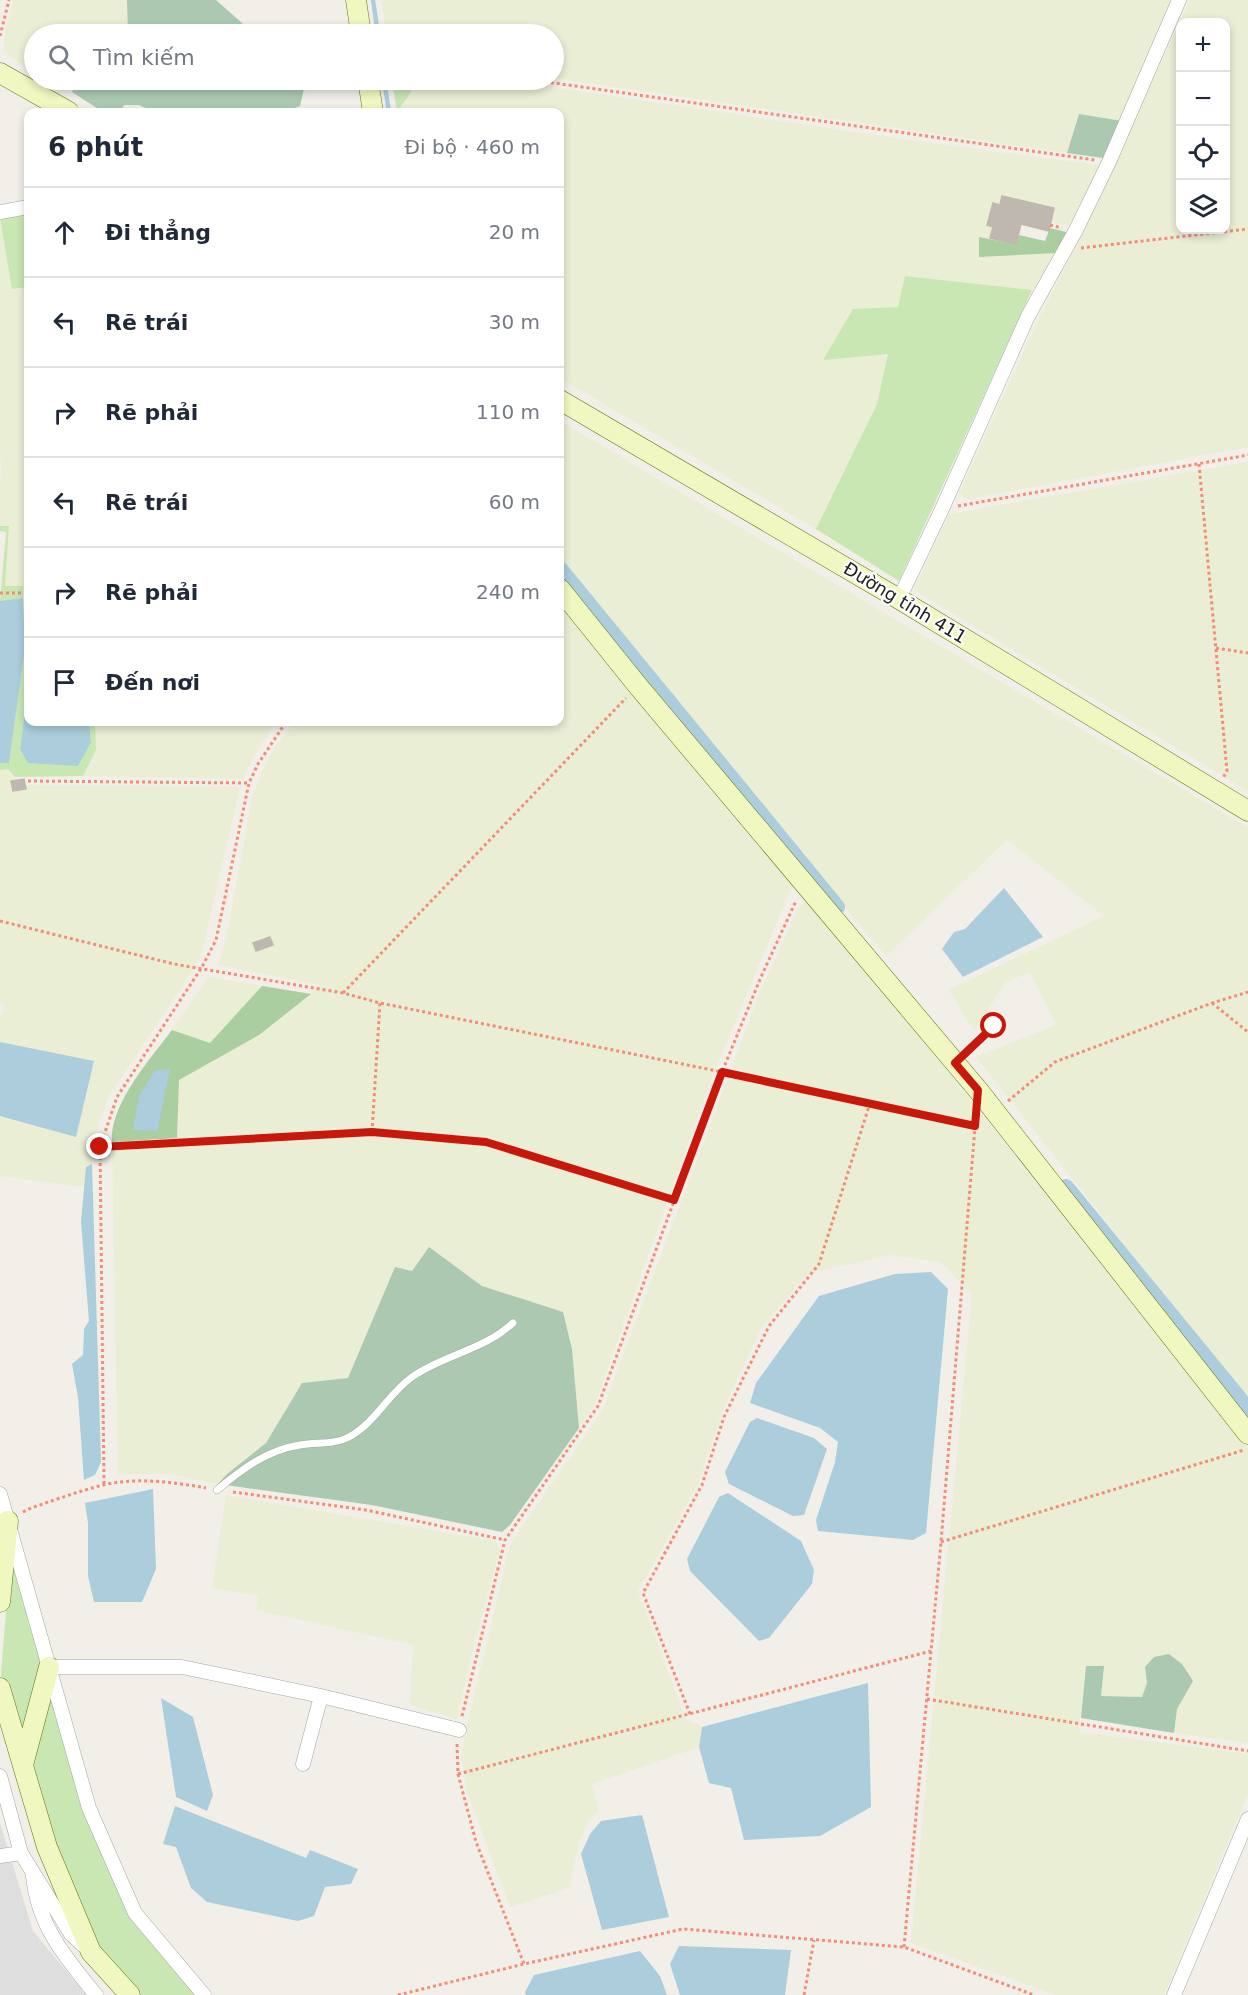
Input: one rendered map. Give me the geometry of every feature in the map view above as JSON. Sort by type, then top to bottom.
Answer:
[{"type":"main road","points":[[356,0],[360,24]]},
{"type":"main road","points":[[0,73],[24,87]]},
{"type":"main road","points":[[30,90],[62,108]]},
{"type":"main road","points":[[370,90],[372,108]]},
{"type":"main road","name":"Đường tỉnh 411","points":[[564,402],[899,599],[1248,811]]},
{"type":"main road","points":[[564,594],[638,686],[978,1090],[1248,1434]]},
{"type":"main road","points":[[0,1602],[8,1521]]},
{"type":"main road","points":[[22,1768],[49,1667]]},
{"type":"main road","points":[[0,1689],[47,1847],[91,1952],[130,1995]]},
{"type":"street","points":[[899,599],[1028,316],[1065,250],[1109,162],[1179,0]]},
{"type":"street","points":[[0,212],[24,208]]},
{"type":"street","points":[[0,1494],[89,1808],[128,1898],[142,1921],[204,1995]]},
{"type":"street","points":[[49,1667],[182,1667],[321,1696],[459,1730]]},
{"type":"street","points":[[303,1764],[321,1696]]},
{"type":"street","points":[[0,1776],[21,1852],[71,1934],[91,1952]]},
{"type":"street","points":[[1174,1995],[1248,1819]]},
{"type":"street","points":[[0,1856],[21,1852]]},
{"type":"street","points":[[33,1874],[35,1895],[44,1922],[93,1994]]},
{"type":"lane","points":[[955,1062],[994,1026]]},
{"type":"lane","points":[[217,1490],[242,1468],[268,1455],[301,1444],[336,1442],[351,1436],[376,1415],[401,1385],[412,1377],[430,1365],[495,1337],[513,1323]]},
{"type":"path","points":[[0,36],[9,0]]},
{"type":"path","points":[[564,84],[1109,162]]},
{"type":"path","points":[[1065,250],[1248,229]]},
{"type":"path","points":[[942,509],[1248,455]]},
{"type":"path","points":[[1199,464],[1227,771],[1217,792]]},
{"type":"path","points":[[0,593],[24,593]]},
{"type":"path","points":[[1216,648],[1248,653]]},
{"type":"path","points":[[343,993],[638,686]]},
{"type":"path","points":[[104,1484],[100,1147],[117,1097],[202,967],[216,940],[249,783],[258,764],[283,726]]},
{"type":"path","points":[[28,781],[249,783]]},
{"type":"path","points":[[524,1964],[476,1842],[458,1774],[456,1749],[506,1540],[598,1406],[722,1072],[761,977],[804,883]]},
{"type":"path","points":[[0,921],[174,964],[343,993],[380,1003],[975,1126]]},
{"type":"path","points":[[994,1112],[1055,1062],[1212,1003],[1248,992]]},
{"type":"path","points":[[372,1132],[380,1003]]},
{"type":"path","points":[[1212,1003],[1248,1032]]},
{"type":"path","points":[[904,1947],[941,1542],[978,1090]]},
{"type":"path","points":[[690,1714],[643,1593],[702,1485],[724,1417],[769,1326],[819,1264],[870,1103]]},
{"type":"path","points":[[100,1147],[372,1132],[486,1142],[674,1200]]},
{"type":"path","points":[[941,1542],[1248,1449]]},
{"type":"path","points":[[8,1521],[31,1508],[104,1484],[134,1481],[177,1483],[366,1510],[506,1540]]},
{"type":"path","points":[[458,1774],[931,1651]]},
{"type":"path","points":[[927,1699],[1248,1751]]},
{"type":"path","points":[[398,1995],[683,1929],[904,1947],[1034,1995]]},
{"type":"path","points":[[804,1995],[814,1940]]},
{"type":"shaded area","points":[[0,1823],[33,1931],[86,1995],[0,1995]]},
{"type":"green space","points":[[14,0],[127,0],[128,24],[24,24],[24,66],[4,53],[5,33]]},
{"type":"green space","points":[[127,0],[216,0],[242,24],[128,24]]},
{"type":"green space","points":[[382,0],[1176,0],[1122,121],[1079,114],[1067,153],[564,79],[564,24],[385,24]]},
{"type":"green space","points":[[1190,0],[1248,0],[1248,447],[968,499],[959,494],[1040,316],[1075,248],[1176,30],[1176,234],[1230,234],[1230,18],[1182,18]]},
{"type":"green space","points":[[564,89],[1097,165],[1101,174],[1074,225],[1051,222],[1054,208],[993,203],[988,225],[993,227],[990,238],[979,237],[1057,253],[1032,290],[905,276],[877,404],[816,529],[564,380],[564,108],[400,108],[413,90]]},
{"type":"green space","points":[[73,90],[304,90],[300,106],[295,108],[146,108],[139,105],[124,105],[122,108],[97,108],[72,92]]},
{"type":"green space","points":[[394,90],[412,90],[400,108],[396,108]]},
{"type":"green space","points":[[1079,114],[1122,121],[1103,158],[1067,153]]},
{"type":"green space","points":[[24,213],[24,288],[12,289],[0,218]]},
{"type":"green space","points":[[0,218],[12,289],[24,288],[24,618],[23,587],[5,586],[9,527],[0,526],[2,465],[0,459]]},
{"type":"green space","points":[[1050,228],[1066,232],[1066,238],[1057,253],[979,257],[979,237],[1016,244],[1019,235],[1045,241]]},
{"type":"green space","points":[[905,276],[1032,290],[899,581],[816,529],[877,404],[888,354],[823,360],[853,309],[898,307]]},
{"type":"green space","points":[[564,423],[1248,828],[1248,1400],[976,1057],[1056,1025],[1030,972],[1006,982],[974,1031],[949,990],[1104,916],[1007,840],[886,956],[564,568]]},
{"type":"green space","points":[[1248,462],[1248,791],[914,590],[949,514]]},
{"type":"green space","points":[[0,526],[9,526],[5,586],[23,586],[23,598],[0,601],[6,532],[0,531]]},
{"type":"green space","points":[[564,602],[793,883],[710,1083],[595,1404],[579,1428],[572,1349],[563,1312],[482,1286],[429,1247],[412,1271],[395,1267],[348,1379],[302,1383],[266,1443],[218,1484],[168,1474],[118,1474],[112,1142],[177,1138],[179,1080],[259,1035],[320,985],[218,965],[227,935],[252,798],[263,769],[291,726],[564,726]]},
{"type":"green space","points":[[24,656],[24,718],[20,749],[91,742],[89,726],[95,726],[96,750],[83,776],[15,777],[8,769],[0,770],[0,763],[9,763]]},
{"type":"green space","points":[[95,726],[273,726],[254,756],[243,779],[83,776],[96,750]]},
{"type":"green space","points":[[8,769],[21,785],[240,787],[200,960],[107,1099],[91,1147],[92,1164],[86,1168],[85,1187],[0,1176],[0,1116],[76,1136],[94,1062],[0,1042],[0,1019],[5,1005],[0,1003],[0,770]]},
{"type":"green space","points":[[805,901],[813,903],[1248,1448],[1248,1743],[1174,1733],[1176,1709],[1193,1681],[1147,1683],[1143,1697],[1101,1696],[1086,1666],[1079,1732],[1248,1754],[1248,1793],[1164,1995],[1056,1995],[911,1943],[972,1294],[941,1262],[889,1255],[807,1274],[762,1327],[724,1407],[698,1485],[638,1591],[686,1720],[702,1727],[699,1747],[592,1784],[599,1811],[589,1820],[579,1842],[569,1888],[510,1907],[467,1792],[461,1758],[465,1735],[510,1545],[603,1409],[759,995],[798,908]]},
{"type":"green space","points":[[208,977],[262,986],[210,1044],[172,1030]]},
{"type":"green space","points":[[262,986],[311,994],[259,1035],[179,1080],[177,1138],[112,1142],[117,1113],[124,1098],[172,1030],[210,1043]]},
{"type":"green space","points":[[429,1247],[482,1286],[563,1312],[572,1349],[579,1428],[510,1525],[502,1532],[372,1505],[218,1484],[266,1443],[302,1383],[348,1378],[395,1267],[412,1271]]},
{"type":"green space","points":[[226,1495],[495,1541],[500,1550],[471,1656],[457,1719],[410,1705],[413,1645],[256,1610],[258,1595],[212,1588]]},
{"type":"green space","points":[[11,1549],[45,1667],[20,1748],[1,1674]]},
{"type":"green space","points":[[1169,1654],[1182,1664],[1193,1681],[1177,1709],[1174,1733],[1081,1718],[1086,1666],[1104,1666],[1101,1696],[1142,1697],[1147,1683],[1145,1667],[1154,1657]]},
{"type":"green space","points":[[48,1681],[82,1807],[131,1914],[146,1937],[197,1995],[139,1995],[101,1950],[73,1898],[28,1764]]},
{"type":"water","points":[[23,598],[24,656],[9,763],[0,763],[0,601]]},
{"type":"water","points":[[24,718],[24,726],[89,726],[91,742],[78,766],[28,763],[20,749]]},
{"type":"water","points":[[1004,888],[1043,937],[963,977],[942,949],[954,932],[965,929]]},
{"type":"water","points":[[0,1042],[94,1061],[76,1137],[0,1116]]},
{"type":"water","points":[[170,1069],[157,1131],[133,1130],[139,1096],[155,1070]]},
{"type":"water","points":[[92,1164],[101,1462],[95,1475],[84,1480],[78,1397],[72,1364],[83,1355],[84,1329],[89,1321],[81,1222],[86,1167]]},
{"type":"water","points":[[931,1272],[948,1289],[926,1533],[913,1540],[818,1531],[816,1520],[835,1462],[838,1442],[820,1428],[750,1403],[756,1383],[819,1296],[895,1274]]},
{"type":"water","points":[[757,1418],[814,1438],[827,1449],[804,1515],[793,1516],[729,1484],[725,1472],[750,1422]]},
{"type":"water","points":[[153,1489],[156,1569],[142,1602],[94,1602],[88,1576],[88,1523],[85,1503]]},
{"type":"water","points":[[728,1493],[801,1541],[814,1570],[812,1584],[769,1638],[759,1641],[690,1571],[687,1559],[719,1497]]},
{"type":"water","points":[[868,1683],[871,1807],[820,1836],[744,1840],[731,1788],[709,1783],[699,1747],[702,1727]]},
{"type":"water","points":[[161,1698],[193,1717],[213,1795],[207,1811],[176,1797]]},
{"type":"water","points":[[175,1806],[306,1858],[310,1850],[358,1869],[351,1884],[325,1887],[314,1916],[298,1921],[207,1902],[191,1888],[176,1847],[163,1844]]},
{"type":"water","points":[[642,1815],[669,1917],[602,1930],[581,1854],[590,1834],[601,1821]]},
{"type":"water","points":[[679,1946],[791,1950],[785,1995],[680,1995],[670,1964]]},
{"type":"water","points":[[640,1951],[660,1976],[667,1995],[526,1995],[525,1992],[534,1975]]},
{"type":"building","points":[[1002,196],[1054,208],[1049,231],[1021,224],[1016,244],[990,238],[993,227],[987,225],[993,203],[1000,205]]},
{"type":"building","points":[[24,779],[26,789],[13,791],[11,781]]},
{"type":"building","points":[[270,937],[273,945],[256,951],[253,943]]},
{"type":"waterway","points":[[373,0],[377,24]]},
{"type":"waterway","points":[[386,90],[388,108]]},
{"type":"waterway","points":[[564,574],[837,907]]},
{"type":"waterway","points":[[1066,1187],[1248,1409]]},
{"type":"route","points":[[100,1147],[372,1132],[486,1142],[674,1200],[722,1072],[975,1126],[978,1090],[955,1063],[994,1026]]}]
